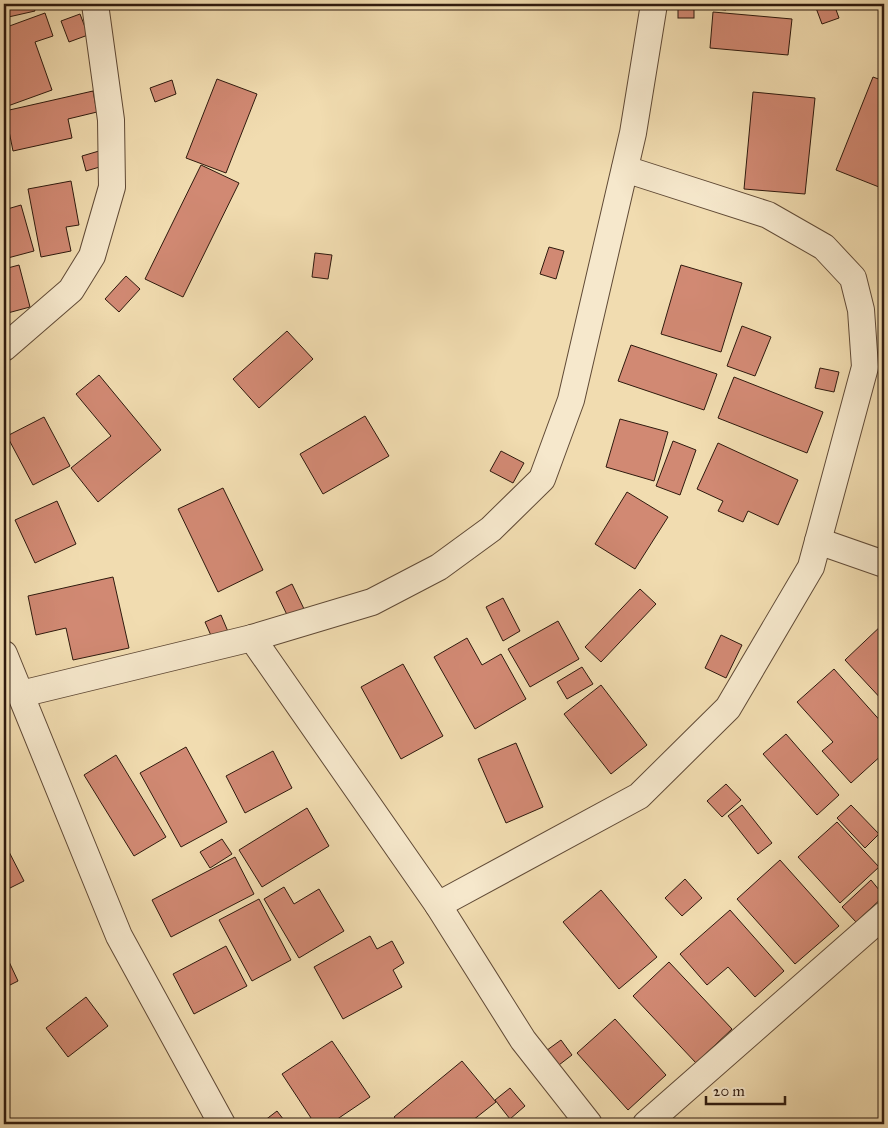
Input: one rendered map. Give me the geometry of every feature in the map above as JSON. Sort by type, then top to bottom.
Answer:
[{"type":"street","points":[[4,348],[71,290],[92,256],[112,187],[111,120],[95,4]]},
{"type":"street","points":[[22,694],[252,638],[372,602],[439,567],[491,529],[542,479],[571,400],[633,134],[654,4]]},
{"type":"street","points":[[438,905],[639,796],[728,708],[811,567],[866,367],[861,310],[853,278],[824,247],[768,216],[625,169]]},
{"type":"street","points":[[818,541],[884,564]]},
{"type":"street","points":[[252,638],[438,905],[523,1040],[588,1124]]},
{"type":"street","points":[[4,654],[22,694],[119,936],[222,1124]]},
{"type":"street","points":[[646,1124],[884,914]]},
{"type":"building","points":[[4,4],[33,4],[35,11],[4,18]]},
{"type":"building","points":[[678,4],[694,4],[694,18],[678,18]]},
{"type":"building","points":[[697,4],[727,4],[726,10],[696,7]]},
{"type":"building","points":[[834,4],[839,18],[822,24],[816,8]]},
{"type":"building","points":[[713,12],[792,19],[788,55],[710,48]]},
{"type":"building","points":[[45,13],[53,36],[35,42],[52,90],[5,107],[4,28]]},
{"type":"building","points":[[80,14],[88,35],[69,42],[61,21]]},
{"type":"building","points":[[873,77],[884,81],[884,189],[836,170]]},
{"type":"building","points":[[217,79],[257,94],[226,173],[186,158]]},
{"type":"building","points":[[172,80],[176,94],[155,102],[150,88]]},
{"type":"building","points":[[93,91],[97,112],[68,119],[72,138],[13,151],[5,111]]},
{"type":"building","points":[[753,92],[815,98],[805,194],[744,189]]},
{"type":"building","points":[[99,151],[103,166],[86,171],[82,156]]},
{"type":"building","points":[[201,165],[239,183],[183,297],[145,279]]},
{"type":"building","points":[[71,181],[79,225],[66,227],[71,251],[41,257],[28,189]]},
{"type":"building","points":[[21,205],[34,251],[4,259],[4,210]]},
{"type":"building","points":[[549,247],[564,251],[556,279],[540,274]]},
{"type":"building","points":[[315,253],[332,255],[328,279],[312,277]]},
{"type":"building","points":[[19,265],[30,307],[4,314],[4,269]]},
{"type":"building","points":[[681,265],[742,283],[721,352],[661,334]]},
{"type":"building","points":[[126,276],[140,289],[119,312],[105,299]]},
{"type":"building","points":[[742,326],[771,337],[755,376],[727,366]]},
{"type":"building","points":[[287,331],[313,359],[259,408],[233,379]]},
{"type":"building","points":[[631,345],[717,374],[704,410],[618,381]]},
{"type":"building","points":[[820,368],[839,372],[834,392],[815,388]]},
{"type":"building","points":[[99,375],[161,450],[98,502],[71,468],[111,436],[76,394]]},
{"type":"building","points":[[734,377],[823,412],[807,453],[718,418]]},
{"type":"building","points":[[365,416],[389,456],[323,494],[300,454]]},
{"type":"building","points":[[44,417],[70,466],[33,485],[7,436]]},
{"type":"building","points":[[620,419],[668,432],[654,481],[606,467]]},
{"type":"building","points":[[673,441],[696,450],[680,495],[656,486]]},
{"type":"building","points":[[718,443],[798,480],[778,525],[748,511],[743,522],[718,511],[723,501],[697,489]]},
{"type":"building","points":[[501,451],[524,463],[513,483],[490,471]]},
{"type":"building","points":[[223,488],[263,570],[218,592],[178,509]]},
{"type":"building","points":[[627,492],[668,517],[635,569],[595,544]]},
{"type":"building","points":[[57,501],[76,544],[35,563],[15,520]]},
{"type":"building","points":[[113,577],[129,648],[73,660],[66,628],[36,635],[28,596]]},
{"type":"building","points":[[292,584],[305,611],[289,619],[276,592]]},
{"type":"building","points":[[640,589],[656,604],[601,662],[585,647]]},
{"type":"building","points":[[503,598],[520,631],[503,641],[486,607]]},
{"type":"building","points":[[221,615],[229,634],[213,640],[205,622]]},
{"type":"building","points":[[558,621],[579,659],[530,687],[508,649]]},
{"type":"building","points":[[884,623],[884,702],[845,660]]},
{"type":"building","points":[[721,635],[742,645],[726,678],[705,668]]},
{"type":"building","points":[[467,638],[482,665],[501,654],[526,699],[475,729],[434,657]]},
{"type":"building","points":[[403,664],[443,736],[401,759],[361,687]]},
{"type":"building","points":[[582,667],[593,684],[567,699],[557,682]]},
{"type":"building","points":[[834,669],[884,725],[884,753],[851,783],[822,751],[833,742],[797,702]]},
{"type":"building","points":[[601,685],[647,745],[611,774],[564,714]]},
{"type":"building","points":[[786,734],[839,795],[817,815],[763,754]]},
{"type":"building","points":[[516,743],[543,807],[506,823],[478,759]]},
{"type":"building","points":[[186,747],[227,822],[181,847],[140,773]]},
{"type":"building","points":[[273,751],[292,788],[245,813],[226,776]]},
{"type":"building","points":[[116,755],[166,837],[134,856],[84,775]]},
{"type":"building","points":[[726,784],[741,800],[722,817],[707,801]]},
{"type":"building","points":[[742,805],[772,843],[758,854],[728,816]]},
{"type":"building","points":[[851,805],[879,834],[865,848],[837,818]]},
{"type":"building","points":[[307,808],[329,846],[262,887],[239,850]]},
{"type":"building","points":[[837,822],[879,867],[840,903],[798,857]]},
{"type":"building","points":[[222,839],[232,854],[210,868],[200,852]]},
{"type":"building","points":[[6,846],[24,881],[4,891],[4,848]]},
{"type":"building","points":[[235,857],[254,894],[171,937],[152,900]]},
{"type":"building","points":[[780,860],[839,926],[795,964],[737,899]]},
{"type":"building","points":[[685,879],[702,898],[682,916],[665,898]]},
{"type":"building","points":[[871,880],[884,896],[856,922],[842,907]]},
{"type":"building","points":[[284,887],[294,904],[319,889],[344,931],[299,958],[264,899]]},
{"type":"building","points":[[601,890],[657,957],[619,989],[563,922]]},
{"type":"building","points":[[259,899],[291,960],[252,981],[219,920]]},
{"type":"building","points":[[730,910],[784,971],[755,997],[728,967],[707,985],[680,954]]},
{"type":"building","points":[[370,936],[377,949],[392,941],[404,963],[393,970],[402,987],[343,1019],[314,967]]},
{"type":"building","points":[[226,946],[247,986],[194,1014],[173,974]]},
{"type":"building","points":[[4,951],[18,981],[4,988]]},
{"type":"building","points":[[669,962],[732,1029],[696,1063],[633,996]]},
{"type":"building","points":[[86,997],[108,1026],[68,1057],[46,1028]]},
{"type":"building","points":[[615,1019],[666,1075],[628,1110],[577,1053]]},
{"type":"building","points":[[561,1040],[572,1055],[555,1068],[543,1053]]},
{"type":"building","points":[[332,1041],[370,1097],[330,1124],[315,1124],[282,1074]]},
{"type":"building","points":[[462,1061],[496,1102],[468,1124],[400,1124],[394,1117]]},
{"type":"building","points":[[510,1088],[525,1106],[510,1119],[495,1100]]},
{"type":"building","points":[[277,1111],[287,1124],[260,1124]]}]
